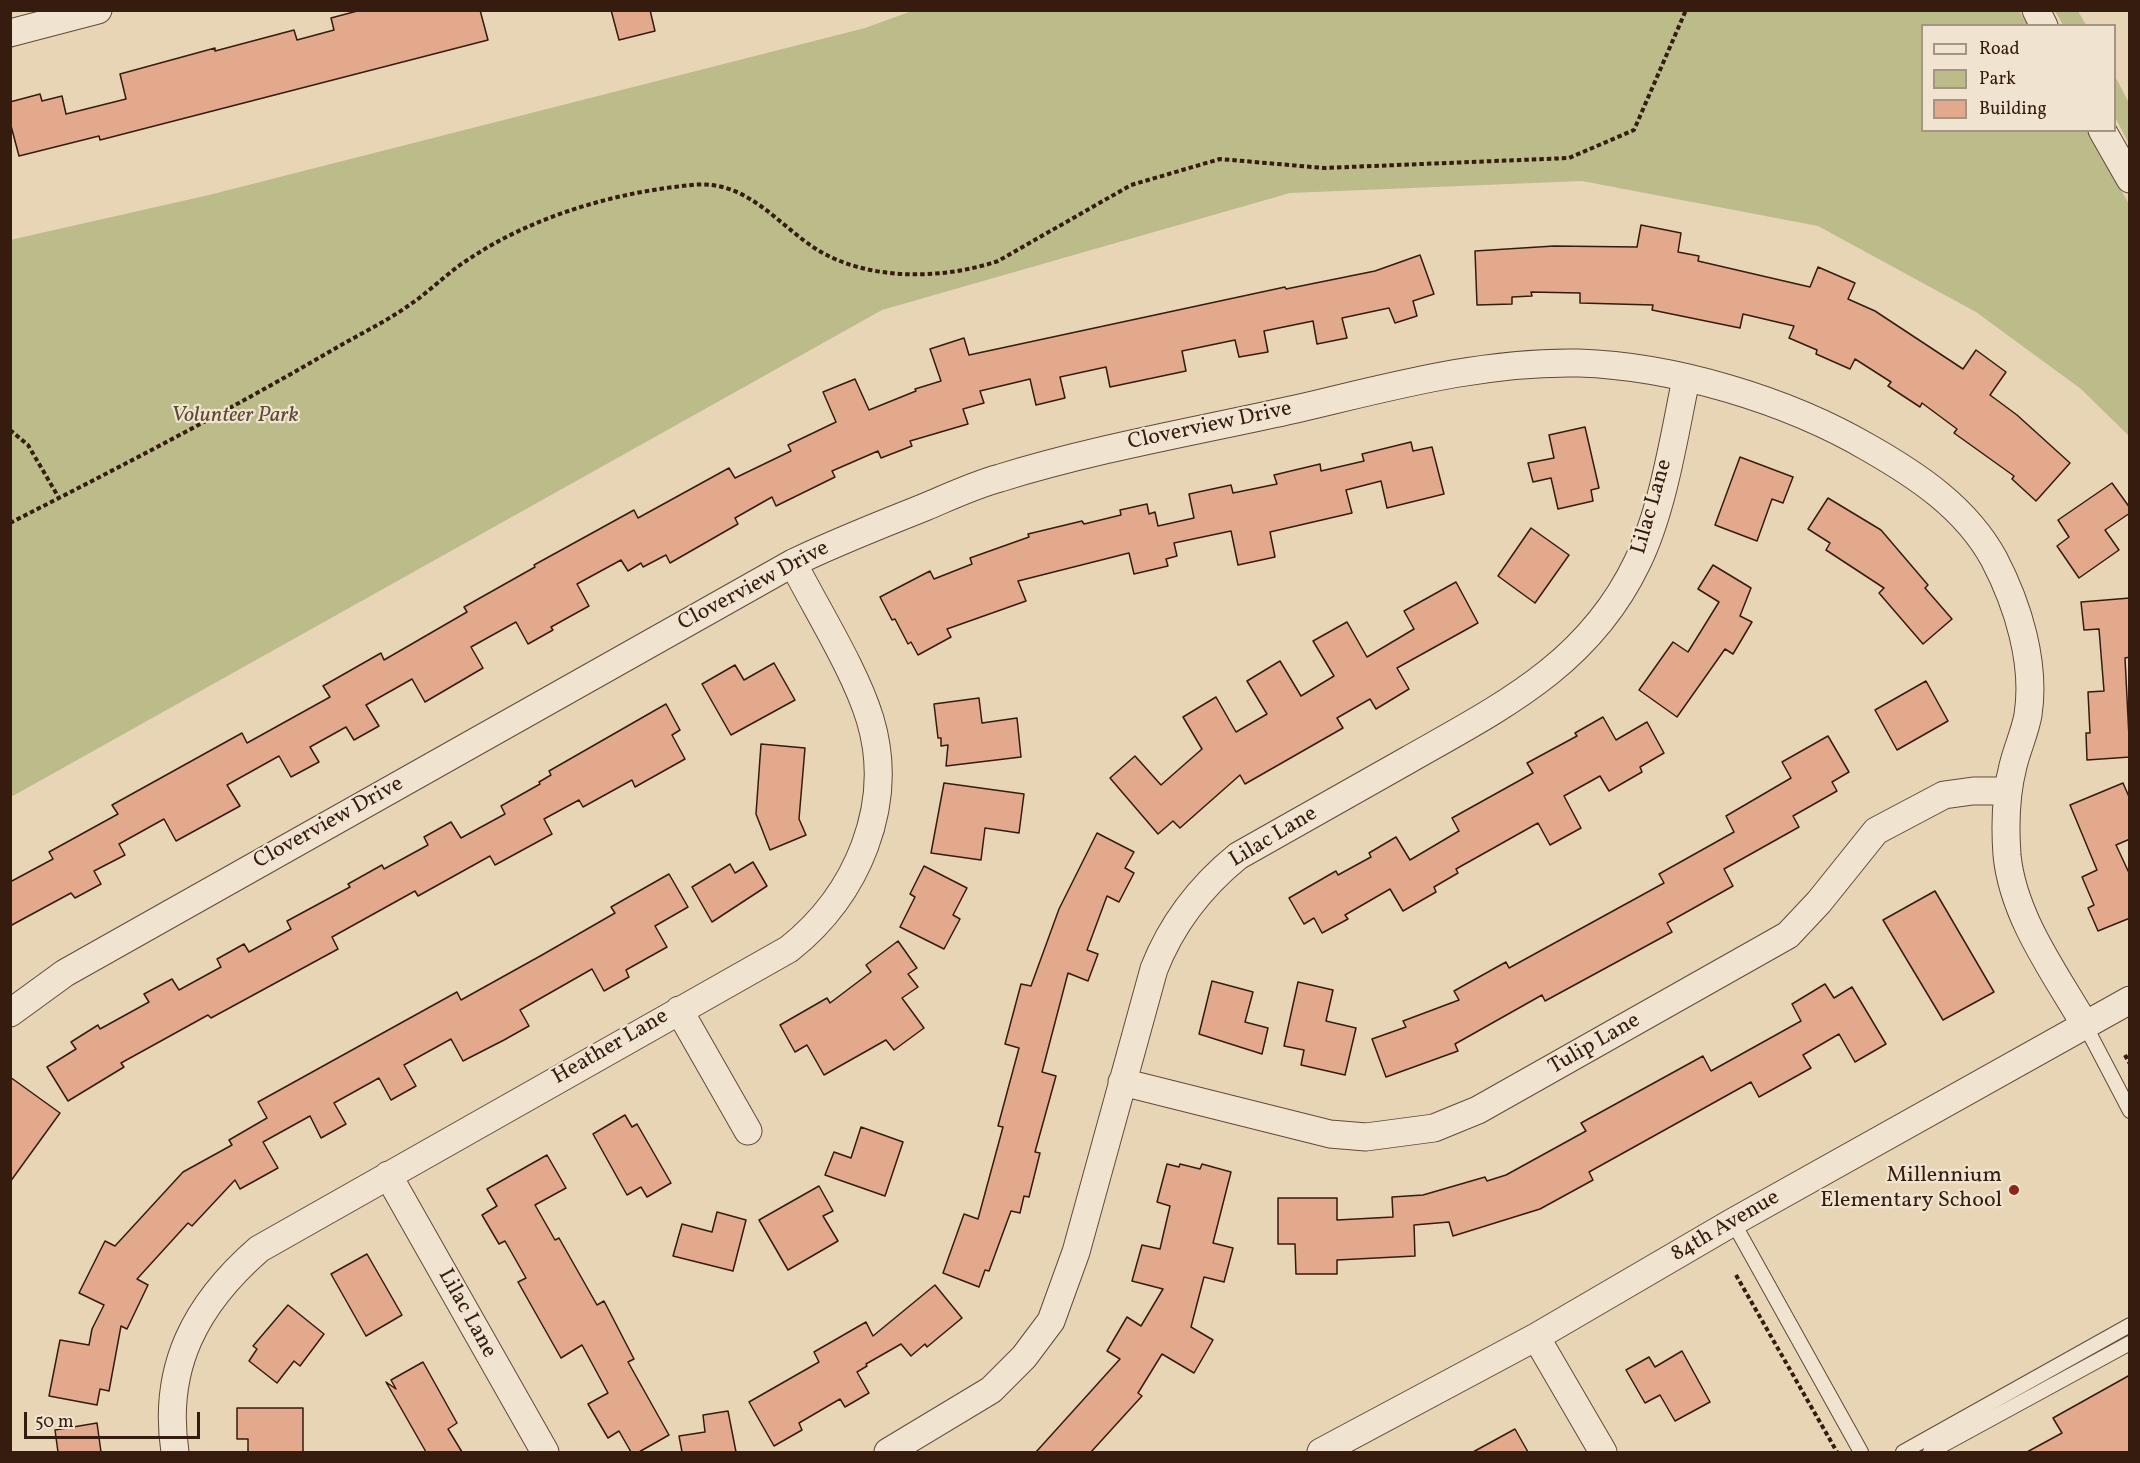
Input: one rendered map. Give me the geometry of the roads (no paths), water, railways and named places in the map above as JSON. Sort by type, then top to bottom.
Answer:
[{"type":"street","points":[[22,24],[98,10]]},
{"type":"street","points":[[2036,10],[2043,24]]},
{"type":"street","points":[[2103,132],[2130,179]]},
{"type":"street","name":"Cloverview Drive","points":[[10,1012],[65,973],[793,563],[832,544],[996,479],[1082,455],[1432,376],[1520,365],[1582,363],[1686,379],[1765,399],[1856,440],[1918,477],[1949,503],[1975,531],[1994,559],[2010,592],[2021,622],[2028,671],[2028,714],[2008,791],[2007,857],[2018,900],[2032,934],[2085,1025]]},
{"type":"street","name":"Lilac Lane","points":[[888,1452],[991,1390],[1024,1357],[1051,1321],[1073,1262],[1154,969],[1164,943],[1188,906],[1238,856],[1528,690],[1564,660],[1596,625],[1625,584],[1650,533],[1686,379]]},
{"type":"street","name":"Heather Lane","points":[[175,1452],[171,1428],[175,1384],[181,1356],[191,1330],[218,1289],[260,1249],[780,954],[807,934],[846,887],[860,860],[876,803],[878,777],[870,719],[861,695],[793,563]]},
{"type":"street","name":"Tulip Lane","points":[[1122,1082],[1330,1134],[1366,1137],[1434,1128],[1494,1101],[1788,935],[1819,902],[1876,831],[1944,795],[1973,791],[2008,791]]},
{"type":"street","name":"84th Avenue","points":[[1321,1452],[1536,1337],[1733,1222],[2130,1000]]},
{"type":"street","points":[[679,1010],[748,1131]]},
{"type":"street","name":"Lilac Lane","points":[[388,1175],[544,1452]]},
{"type":"street","points":[[1536,1337],[1603,1452]]},
{"type":"lane","points":[[2085,1025],[2130,1111]]},
{"type":"lane","points":[[1733,1222],[1861,1452]]},
{"type":"lane","points":[[1903,1452],[2130,1325]]},
{"type":"lane","points":[[1930,1452],[2130,1343]]},
{"type":"place","name":"Millennium Elementary School","points":[[2014,1190]]},
{"type":"park label","name":"Volunteer Park","points":[[235,417]]}]
